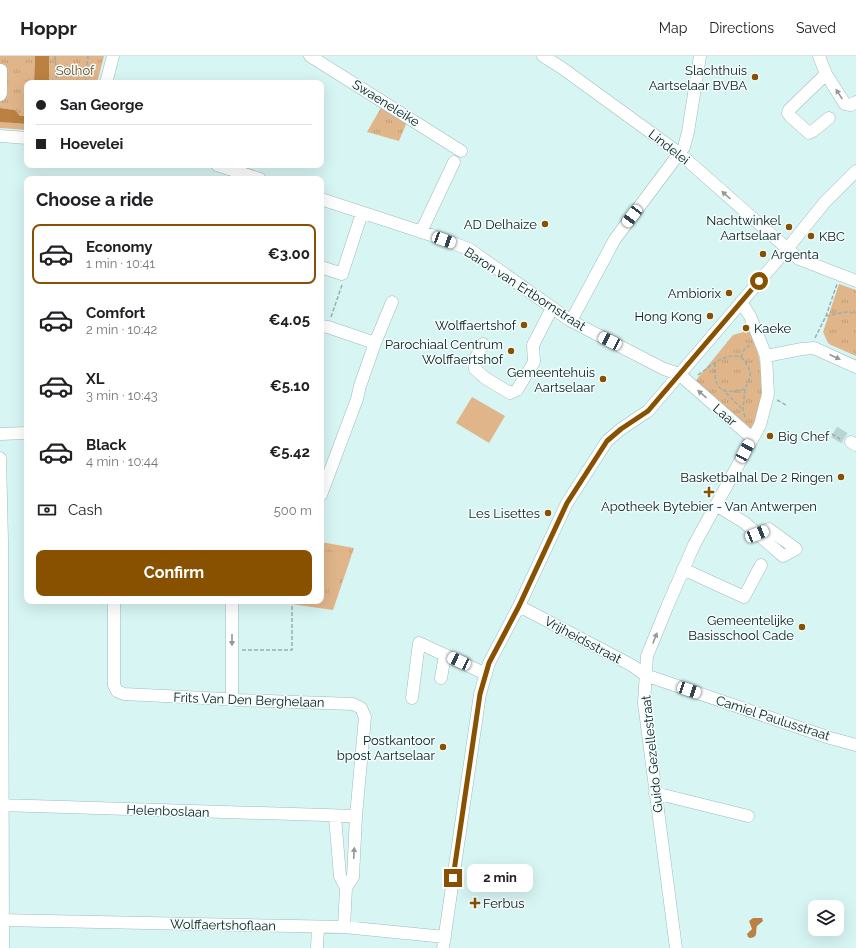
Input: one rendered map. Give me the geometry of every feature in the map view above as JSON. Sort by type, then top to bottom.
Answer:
[{"type":"street","points":[[107,80],[113,56]]},
{"type":"street","name":"Swaeneleike","points":[[310,56],[461,151]]},
{"type":"street","name":"Lindelei","points":[[543,56],[568,72],[679,153],[799,259],[856,280]]},
{"type":"street","points":[[570,321],[615,239],[684,147],[688,132],[700,56]]},
{"type":"street","points":[[819,56],[826,74],[845,104],[851,105],[856,102]]},
{"type":"street","points":[[0,95],[1,70]]},
{"type":"street","points":[[826,74],[789,110],[788,113],[810,133],[829,118]]},
{"type":"street","points":[[0,136],[24,138]]},
{"type":"street","points":[[421,232],[454,162]]},
{"type":"street","points":[[226,168],[251,176]]},
{"type":"street","points":[[444,943],[480,694],[489,663],[519,606],[567,503],[607,441],[621,429],[648,411],[787,249],[825,202],[856,171]]},
{"type":"street","name":"Baron van Ertbornstraat","points":[[324,200],[470,249],[570,321],[664,369],[679,374]]},
{"type":"street","points":[[324,268],[342,274],[362,213]]},
{"type":"street","points":[[324,490],[357,399],[360,386],[392,302]]},
{"type":"street","points":[[741,302],[750,316],[766,356],[768,394],[760,425],[752,438]]},
{"type":"street","points":[[483,344],[474,361],[474,369],[485,378],[510,393],[517,390],[534,362],[533,345],[552,308]]},
{"type":"street","points":[[324,326],[376,343]]},
{"type":"street","points":[[766,356],[808,348],[856,367]]},
{"type":"street","name":"Laar","points":[[679,374],[752,438]]},
{"type":"street","points":[[0,434],[24,433]]},
{"type":"street","name":"Guido Gezellestraat","points":[[676,948],[644,703],[645,675],[648,656],[667,607],[694,545],[752,438]]},
{"type":"street","points":[[0,458],[2,805],[1,920],[3,948]]},
{"type":"street","points":[[716,505],[746,523],[757,534]]},
{"type":"street","points":[[684,569],[744,597],[761,565]]},
{"type":"street","name":"Frits Van Den Berghelaan","points":[[114,604],[114,685],[117,691],[124,694],[225,699],[232,697],[238,700],[353,704],[361,708],[365,717],[356,816]]},
{"type":"street","points":[[232,604],[232,697]]},
{"type":"street","name":"Vrijheidsstraat","points":[[519,606],[633,666],[645,675]]},
{"type":"street","points":[[412,698],[419,643],[486,674]]},
{"type":"street","points":[[441,678],[445,655]]},
{"type":"street","name":"Camiel Paulusstraat","points":[[645,675],[830,738],[856,745]]},
{"type":"street","points":[[655,793],[748,816]]},
{"type":"street","name":"Helenboslaan","points":[[2,805],[335,817],[356,816]]},
{"type":"street","points":[[346,888],[353,877],[356,816]]},
{"type":"street","points":[[335,817],[340,876],[346,888],[344,927]]},
{"type":"street","name":"Wolffaertshoflaan","points":[[1,920],[344,927],[444,943]]},
{"type":"street","points":[[317,948],[318,927]]},
{"type":"path","points":[[55,56],[57,80]]},
{"type":"path","points":[[85,80],[88,56]]},
{"type":"path","points":[[808,348],[826,316],[840,275]]},
{"type":"path","points":[[826,316],[845,312],[856,313]]},
{"type":"path","points":[[741,357],[745,348],[761,342]]},
{"type":"path","points":[[696,376],[724,357],[734,355],[741,357],[748,365],[751,373],[745,389],[743,410],[746,420]]},
{"type":"path","points":[[715,363],[714,374],[717,385],[743,410]]},
{"type":"path","points":[[726,392],[745,389]]},
{"type":"path","points":[[232,650],[292,650],[292,604]]},
{"type":"green space","name":"Solhof","points":[[0,56],[35,56],[34,80],[24,80],[24,116],[20,116],[15,110],[0,108]]},
{"type":"green space","name":"Solhof","points":[[49,56],[104,56],[98,80],[49,80]]},
{"type":"green space","points":[[382,106],[407,122],[399,141],[367,132]]},
{"type":"green space","points":[[0,122],[24,124],[24,130],[0,128]]},
{"type":"green space","points":[[839,284],[856,290],[856,356],[828,343],[823,332]]},
{"type":"green space","points":[[750,330],[760,361],[762,386],[761,402],[755,427],[750,429],[695,382],[733,335]]},
{"type":"green space","points":[[472,397],[505,416],[489,443],[456,423]]},
{"type":"green space","points":[[324,543],[354,548],[333,610],[291,604],[324,604]]},
{"type":"green space","points":[[325,551],[348,556],[336,590],[338,591],[335,602],[328,600],[329,588],[324,587]]},
{"type":"shaded area","points":[[35,56],[49,56],[49,80],[34,80]]},
{"type":"shaded area","points":[[0,108],[15,110],[20,116],[24,116],[24,124],[0,122]]},
{"type":"shaded area","points":[[753,918],[762,918],[763,921],[757,926],[755,937],[750,938],[747,934],[752,929],[749,921]]},
{"type":"tunnel","points":[[834,432],[851,442]]},
{"type":"place","name":"Slachthuis Aartselaar BVBA","points":[[755,77]]},
{"type":"place","name":"AD Delhaize","points":[[545,224]]},
{"type":"place","name":"Nachtwinkel Aartselaar","points":[[789,227]]},
{"type":"place","name":"KBC","points":[[811,236]]},
{"type":"place","name":"Argenta","points":[[763,254]]},
{"type":"place","name":"Ambiorix","points":[[729,293]]},
{"type":"place","name":"Hong Kong","points":[[710,316]]},
{"type":"place","name":"Wolffaertshof","points":[[524,325]]},
{"type":"place","name":"Kaeke","points":[[746,328]]},
{"type":"place","name":"Parochiaal Centrum Wolffaertshof","points":[[511,351]]},
{"type":"place","name":"Gemeentehuis Aartselaar","points":[[603,379]]},
{"type":"place","name":"Big Chef","points":[[770,436]]},
{"type":"place","name":"Basketbalhal De 2 Ringen","points":[[841,477]]},
{"type":"place","name":"Apotheek Bytebier - Van Antwerpen","points":[[709,492]]},
{"type":"place","name":"Les Lisettes","points":[[548,513]]},
{"type":"place","name":"Gemeentelijke Basisschool Cade","points":[[802,627]]},
{"type":"place","name":"Postkantoor bpost Aartselaar","points":[[443,747]]},
{"type":"place","name":"Ferbus","points":[[475,903]]},
{"type":"route","points":[[453,878],[480,694],[489,663],[519,606],[567,503],[607,441],[621,429],[648,411],[759,281]]}]
